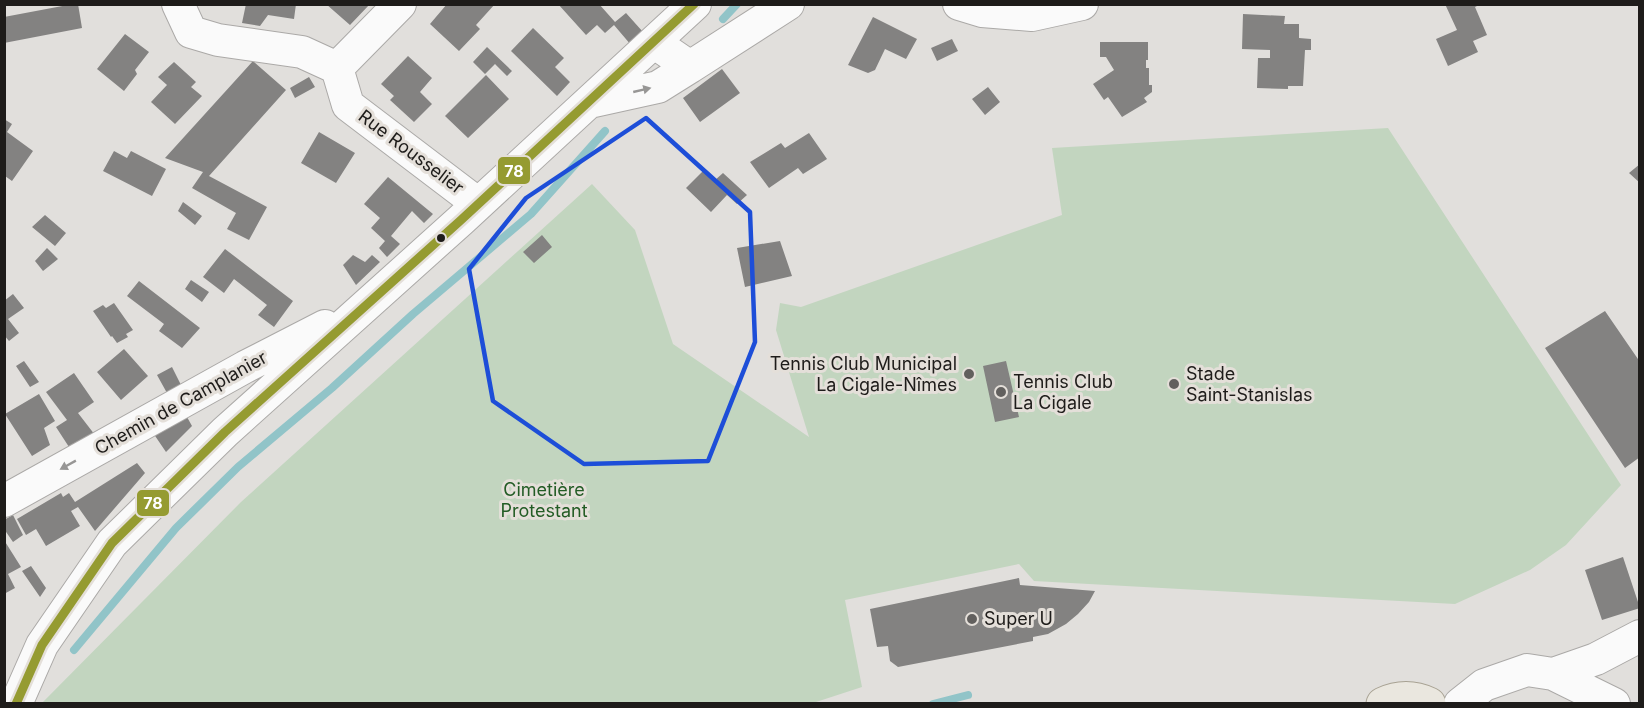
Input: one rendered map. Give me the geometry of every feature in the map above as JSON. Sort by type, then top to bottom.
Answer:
[{"type":"main road","points":[[1383,704],[1405,698],[1429,704]]},
{"type":"street","points":[[178,4],[190,32],[218,40],[302,52],[337,68],[400,4]]},
{"type":"street","points":[[589,102],[657,87],[788,4]]},
{"type":"street","points":[[959,4],[982,11],[1032,15],[1082,4]]},
{"type":"street","points":[[688,11],[712,44],[723,46]]},
{"type":"street","name":"Chemin de Camplanier","points":[[16,704],[42,645],[112,543],[225,432],[360,308],[461,220],[688,11]]},
{"type":"street","points":[[655,43],[690,67]]},
{"type":"street","name":"Rue Rousselier","points":[[337,68],[348,105],[477,203]]},
{"type":"street","name":"Chemin de Camplanier","points":[[4,501],[245,367],[360,308]]},
{"type":"street","points":[[1553,674],[1596,659],[1640,636]]},
{"type":"street","points":[[1460,704],[1484,685],[1527,670],[1553,674],[1614,704]]},
{"type":"highlighted area","points":[[646,118],[750,212],[755,342],[708,461],[584,464],[493,401],[469,269],[526,198]]},
{"type":"green space","name":"Cimetière Protestant","points":[[1388,128],[1621,485],[1566,545],[1530,570],[1455,604],[1034,581],[1019,564],[845,600],[862,687],[813,703],[41,704],[241,502],[592,184],[635,230],[673,344],[809,437],[776,330],[780,303],[801,307],[1062,215],[1052,148]]},
{"type":"building","points":[[78,4],[82,28],[4,43],[4,17]]},
{"type":"building","points":[[246,4],[296,4],[294,19],[268,15],[260,26],[242,23]]},
{"type":"building","points":[[326,4],[370,4],[350,25]]},
{"type":"building","points":[[447,4],[495,4],[476,25],[480,29],[459,51],[430,24]]},
{"type":"building","points":[[558,4],[599,4],[615,22],[626,13],[643,32],[631,45],[614,25],[605,33],[597,25],[586,35]]},
{"type":"building","points":[[1445,4],[1481,4],[1475,7],[1487,35],[1473,41],[1478,52],[1448,66],[1436,39],[1457,30]]},
{"type":"building","points":[[1243,14],[1285,16],[1284,24],[1299,24],[1299,38],[1311,39],[1311,50],[1305,50],[1303,86],[1288,86],[1288,89],[1257,88],[1258,58],[1270,58],[1270,50],[1242,49]]},
{"type":"building","points":[[873,17],[917,39],[906,59],[885,49],[875,70],[868,73],[848,65]]},
{"type":"building","points":[[533,28],[564,58],[555,67],[570,82],[557,96],[511,51]]},
{"type":"building","points":[[125,34],[149,52],[135,70],[137,74],[124,91],[97,69]]},
{"type":"building","points":[[952,39],[958,51],[937,61],[931,48]]},
{"type":"building","points":[[1100,42],[1148,42],[1146,68],[1149,68],[1149,85],[1152,85],[1152,92],[1144,98],[1147,102],[1122,117],[1108,97],[1104,100],[1093,84],[1114,70],[1106,57],[1100,57]]},
{"type":"building","points":[[487,47],[512,71],[507,76],[495,64],[485,74],[473,62]]},
{"type":"building","points":[[408,56],[432,78],[420,92],[432,104],[414,122],[390,100],[394,96],[381,84]]},
{"type":"building","points":[[253,61],[286,90],[209,176],[267,207],[249,240],[227,229],[236,213],[192,188],[203,172],[165,158]]},
{"type":"building","points":[[174,62],[196,82],[191,87],[202,96],[175,124],[151,102],[167,85],[158,77]]},
{"type":"building","points":[[722,69],[740,93],[700,122],[683,98]]},
{"type":"building","points":[[486,75],[509,99],[468,138],[445,116]]},
{"type":"building","points":[[309,77],[315,87],[295,98],[290,88]]},
{"type":"building","points":[[988,87],[1000,102],[985,115],[972,99]]},
{"type":"building","points":[[4,119],[12,124],[7,132],[33,151],[12,181],[5,176]]},
{"type":"building","points":[[319,132],[355,153],[336,183],[301,163]]},
{"type":"building","points":[[809,133],[827,159],[803,174],[798,168],[769,188],[750,162],[781,143],[785,148]]},
{"type":"building","points":[[114,151],[127,158],[131,151],[166,169],[152,196],[103,171]]},
{"type":"building","points":[[1640,164],[1640,183],[1629,173]]},
{"type":"building","points":[[703,171],[714,181],[723,173],[747,195],[737,204],[727,195],[711,212],[686,188]]},
{"type":"building","points":[[388,177],[433,214],[424,223],[412,211],[391,236],[400,244],[387,257],[379,248],[385,241],[371,228],[380,218],[364,204]]},
{"type":"building","points":[[183,202],[202,216],[195,225],[178,211]]},
{"type":"building","points":[[45,215],[66,233],[55,246],[32,227]]},
{"type":"building","points":[[542,235],[552,247],[534,263],[523,252]]},
{"type":"building","points":[[780,241],[792,276],[745,287],[737,248]]},
{"type":"building","points":[[47,248],[58,259],[43,271],[35,261]]},
{"type":"building","points":[[225,249],[293,301],[274,327],[258,315],[267,305],[234,279],[224,293],[203,277]]},
{"type":"building","points":[[353,255],[365,262],[372,255],[380,262],[356,285],[343,265]]},
{"type":"building","points":[[191,280],[209,292],[202,302],[185,289]]},
{"type":"building","points":[[139,281],[200,328],[182,348],[159,331],[164,324],[127,296]]},
{"type":"building","points":[[13,294],[24,308],[8,319],[19,333],[9,341],[4,335],[4,301]]},
{"type":"building","points":[[114,303],[133,330],[126,334],[128,337],[117,343],[93,311],[103,305],[106,308]]},
{"type":"building","points":[[1605,311],[1640,362],[1640,457],[1625,468],[1545,348]]},
{"type":"building","points":[[124,349],[148,376],[121,400],[97,372]]},
{"type":"building","points":[[24,361],[39,382],[30,387],[16,366]]},
{"type":"building","name":"Tennis Club La Cigale","points":[[1006,361],[1019,417],[995,422],[983,366]]},
{"type":"building","points":[[172,367],[181,385],[167,393],[157,375]]},
{"type":"building","points":[[74,373],[94,402],[78,413],[95,435],[82,439],[69,447],[56,427],[67,420],[46,392]]},
{"type":"building","points":[[39,394],[55,421],[44,428],[50,445],[32,456],[5,414]]},
{"type":"building","points":[[182,408],[192,426],[166,452],[149,427]]},
{"type":"building","points":[[137,463],[145,473],[95,531],[78,507],[71,511],[80,526],[46,546],[36,529],[26,535],[17,519],[61,493],[63,497],[69,493],[75,502]]},
{"type":"building","points":[[13,515],[23,535],[13,542],[4,529],[4,520]]},
{"type":"building","points":[[4,540],[21,567],[8,574],[15,588],[4,594]]},
{"type":"building","points":[[1623,557],[1640,608],[1602,620],[1585,570]]},
{"type":"building","points":[[31,566],[46,588],[40,597],[22,571]]},
{"type":"building","name":"Super U","points":[[1019,578],[1020,585],[1095,591],[1089,602],[1066,624],[1048,634],[1033,637],[1033,641],[898,667],[890,661],[888,646],[877,647],[870,609]]},
{"type":"waterway","points":[[723,19],[737,4]]},
{"type":"waterway","points":[[74,650],[176,528],[238,467],[531,214],[605,131]]},
{"type":"waterway","points":[[933,704],[968,695]]},
{"type":"transit line","name":"78","points":[[16,704],[42,645],[112,543],[225,432],[461,220],[694,4]]},
{"type":"place","name":"Tennis Club Municipal La Cigale-Nîmes","points":[[969,374]]},
{"type":"place","name":"Stade Saint-Stanislas","points":[[1174,384]]},
{"type":"place","name":"Tennis Club La Cigale","points":[[1001,392]]},
{"type":"place","name":"Super U","points":[[972,619]]}]
